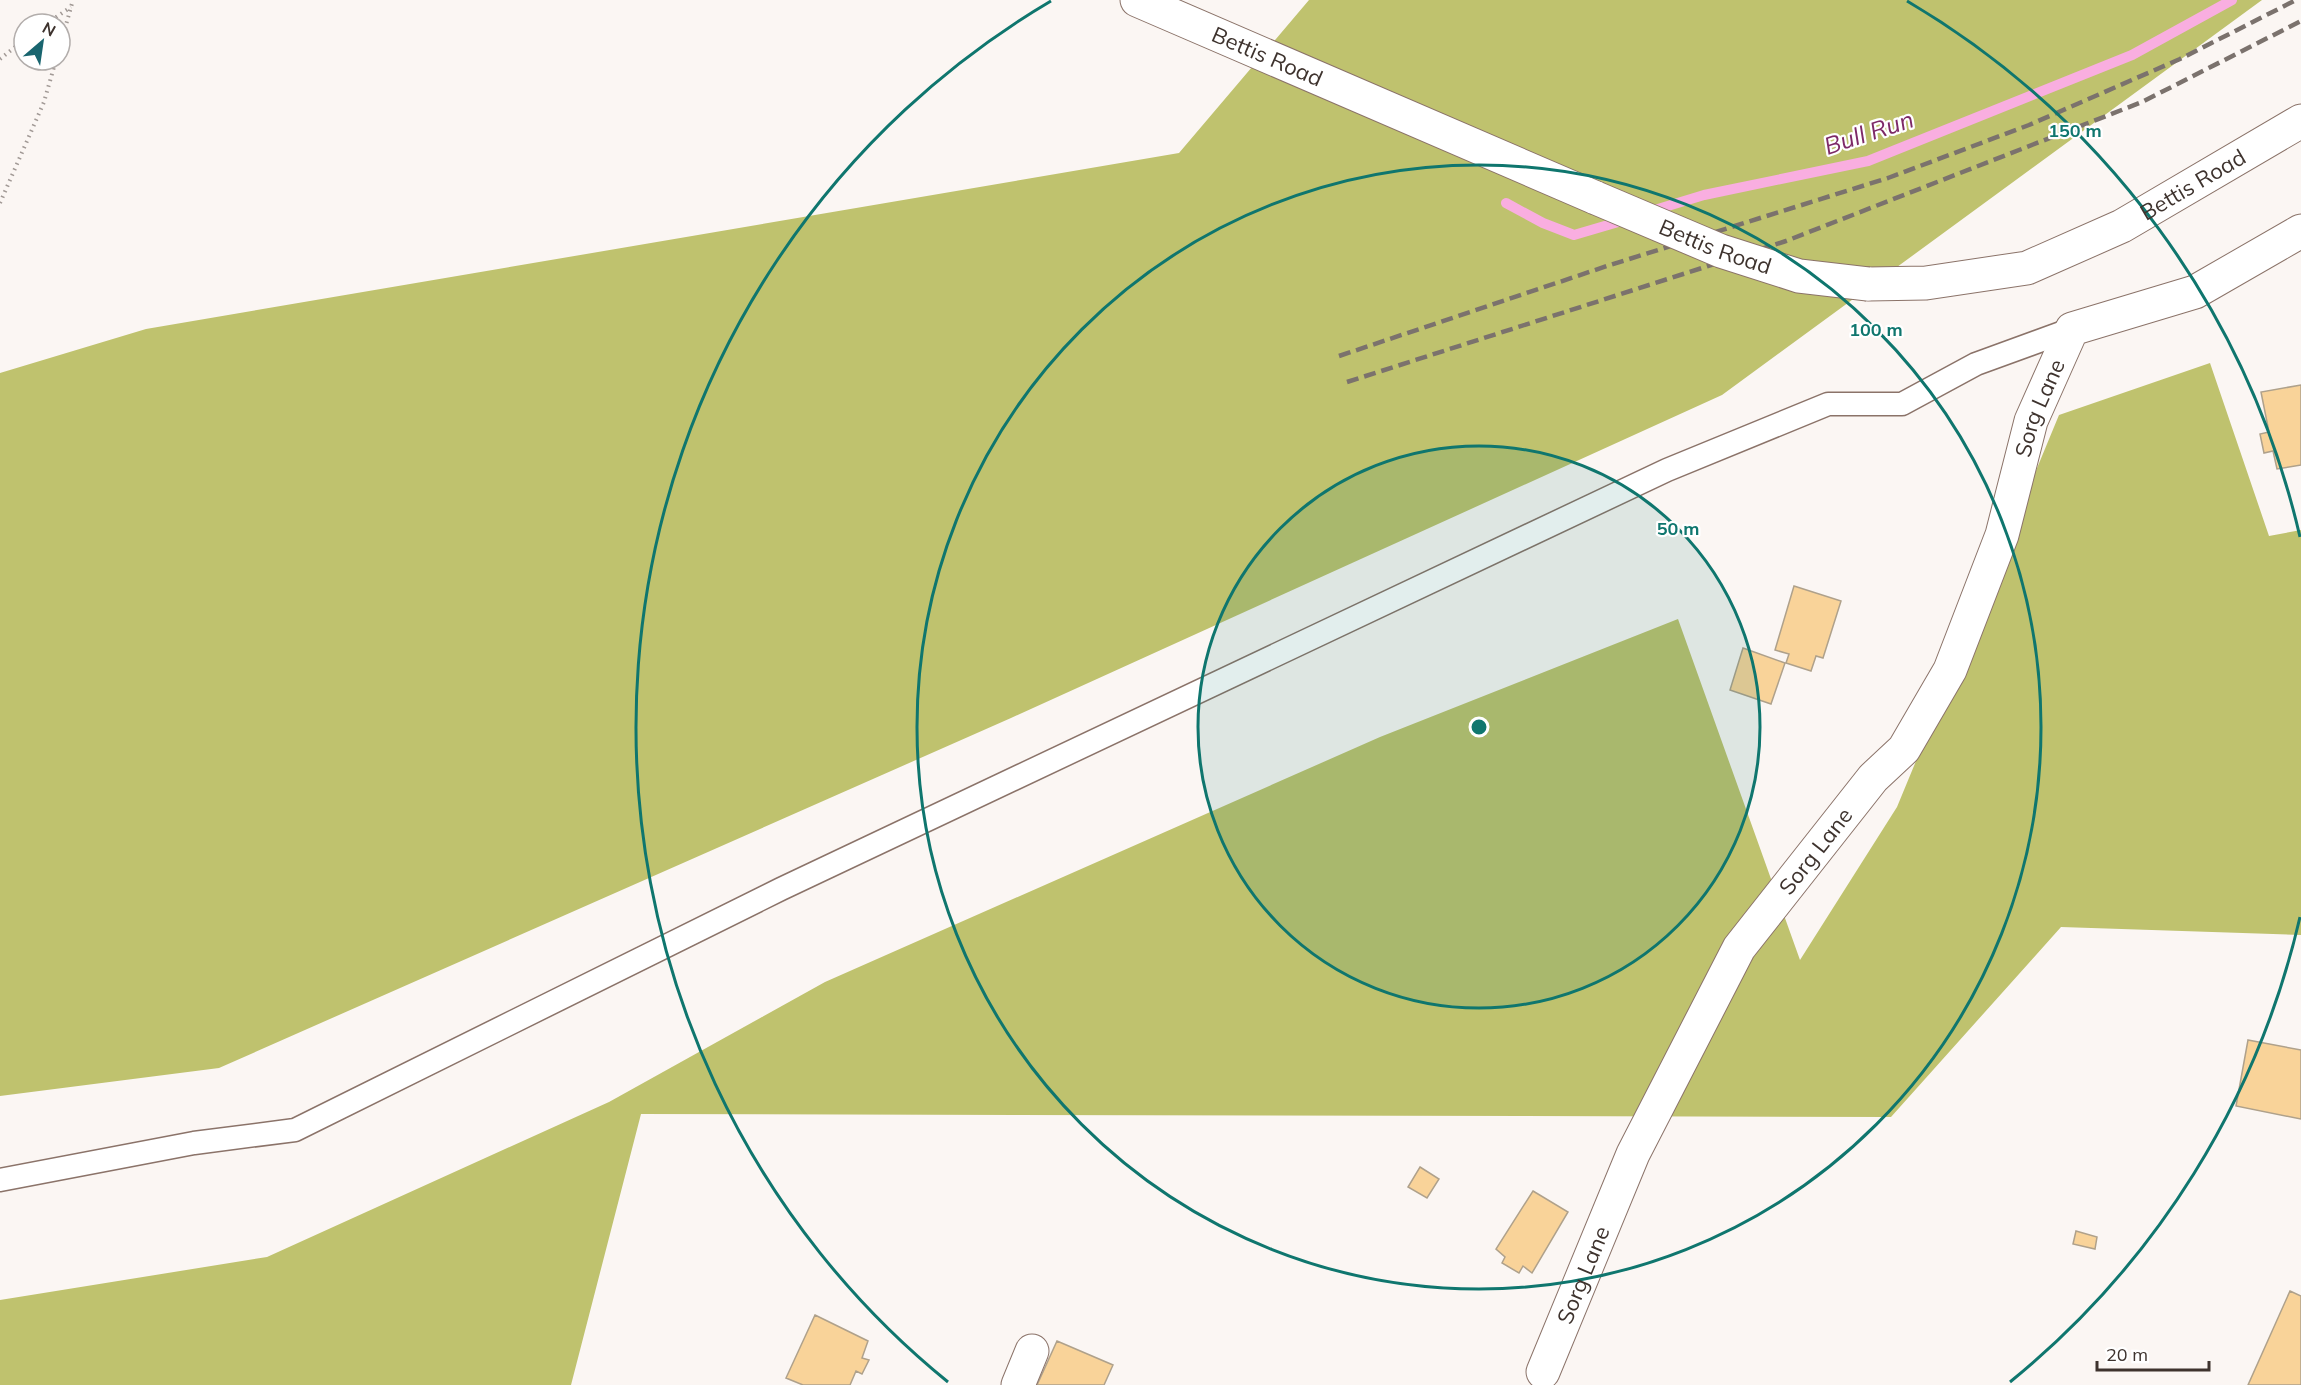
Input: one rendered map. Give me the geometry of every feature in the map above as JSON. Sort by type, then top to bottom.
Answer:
[{"type":"street","name":"Bettis Road","points":[[1137,0],[1721,251],[1799,276],[1868,284],[1926,283],[2027,268],[2122,226],[2301,121]]},
{"type":"street","points":[[2072,329],[2195,292],[2301,231]]},
{"type":"street","name":"Sorg Lane","points":[[1543,1372],[1633,1154],[1739,948],[1874,778],[1904,749],[1950,670],[2002,535],[2031,421],[2072,329]]},
{"type":"street","points":[[1018,1385],[1032,1351]]},
{"type":"lane","points":[[0,1180],[194,1143],[295,1130],[781,890],[1667,470],[1828,404],[1902,404],[1976,364],[2072,329]]},
{"type":"path","points":[[70,12],[73,0]]},
{"type":"path","points":[[64,12],[72,7]]},
{"type":"path","points":[[0,58],[12,48]]},
{"type":"path","points":[[0,203],[44,102],[53,72]]},
{"type":"green space","points":[[1309,0],[2262,0],[1722,395],[1011,718],[219,1068],[0,1096],[0,373],[146,329],[1179,153]]},
{"type":"green space","points":[[2210,363],[2269,536],[2301,530],[2301,935],[2061,927],[1891,1117],[641,1114],[571,1385],[0,1385],[0,1300],[267,1257],[609,1102],[825,982],[1380,737],[1678,619],[1800,960],[1897,807],[2059,415]]},
{"type":"building","points":[[2301,385],[2301,465],[2277,469],[2273,451],[2264,453],[2260,434],[2269,432],[2261,392]]},
{"type":"building","points":[[1794,586],[1841,601],[1823,658],[1816,656],[1811,671],[1786,663],[1789,654],[1775,650]]},
{"type":"building","points":[[1743,648],[1785,663],[1771,704],[1730,690]]},
{"type":"building","points":[[2248,1040],[2301,1050],[2301,1119],[2236,1106]]},
{"type":"building","points":[[1420,1167],[1439,1179],[1427,1198],[1408,1187]]},
{"type":"building","points":[[1533,1191],[1568,1212],[1532,1273],[1523,1266],[1519,1273],[1502,1263],[1505,1257],[1496,1249]]},
{"type":"building","points":[[2076,1231],[2097,1237],[2095,1249],[2073,1244]]},
{"type":"building","points":[[2290,1291],[2301,1296],[2301,1385],[2248,1385]]},
{"type":"building","points":[[815,1315],[868,1341],[862,1358],[869,1360],[862,1374],[856,1371],[850,1385],[803,1385],[786,1378]]},
{"type":"building","points":[[1057,1341],[1113,1365],[1104,1385],[1037,1385]]},
{"type":"waterway","name":"Bull Run","points":[[1648,212],[1704,195],[1868,161],[2132,55],[2232,0]]},
{"type":"waterway","name":"Bull Run","points":[[1506,203],[1543,223],[1574,235],[1625,220]]},
{"type":"railway","points":[[1339,356],[1610,265],[1888,178],[2029,125],[2180,59],[2296,0]]},
{"type":"railway","points":[[1347,382],[1786,241],[2142,102],[2301,21]]}]
